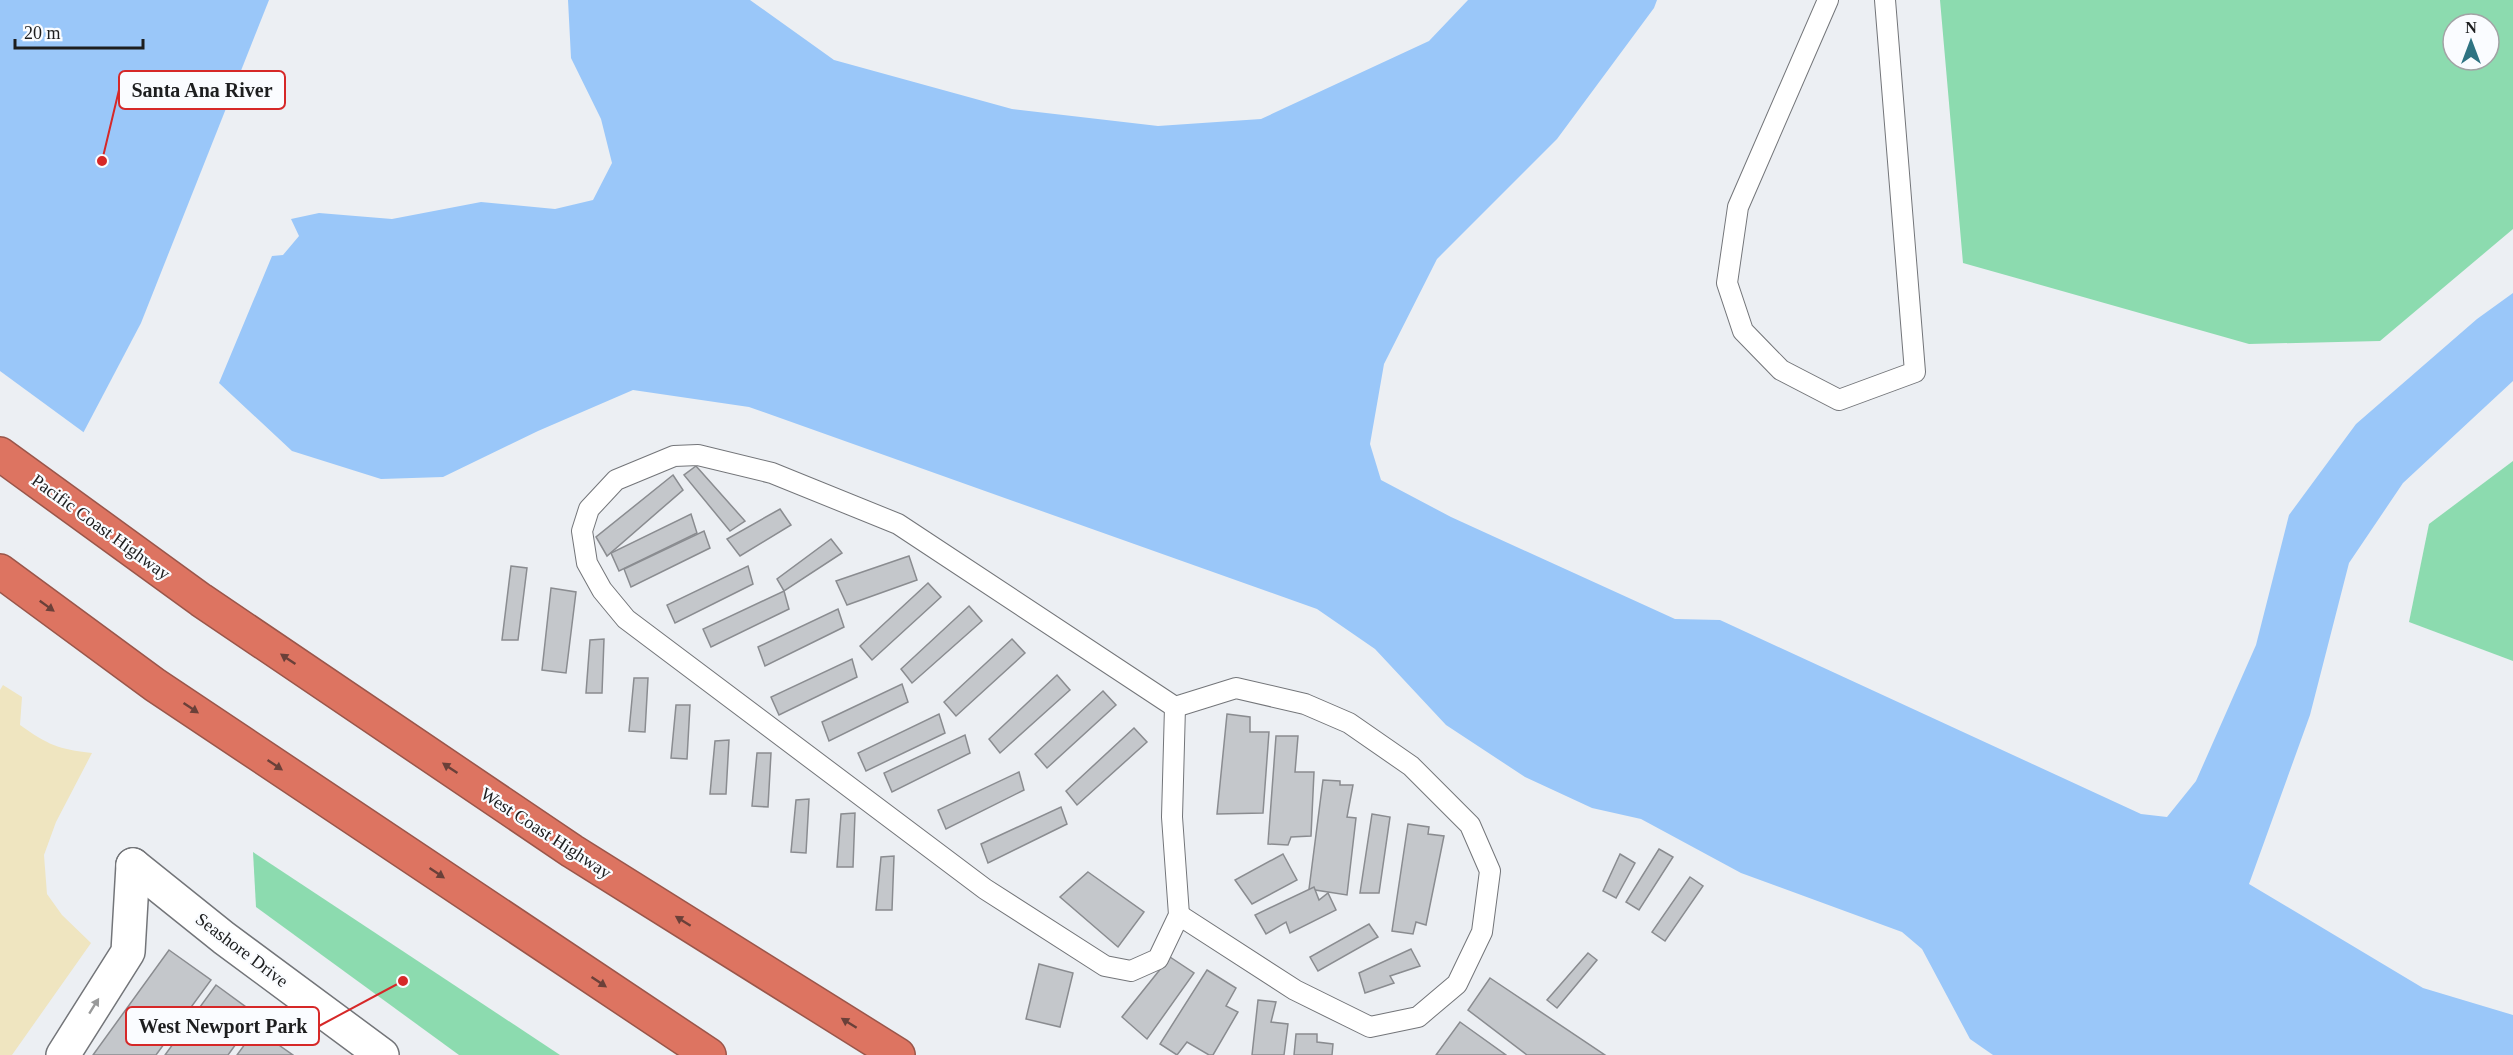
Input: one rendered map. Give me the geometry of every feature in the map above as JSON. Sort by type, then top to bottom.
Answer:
[{"type":"highway","name":"Pacific Coast Highway","points":[[0,454],[201,600]]},
{"type":"highway","points":[[0,571],[155,685],[709,1055]]},
{"type":"highway","name":"West Coast Highway","points":[[201,600],[572,851],[898,1055]]},
{"type":"street","name":"Seashore Drive","points":[[63,1055],[128,952],[133,865],[224,938],[382,1055]]},
{"type":"lane","points":[[1828,0],[1738,207],[1726,283],[1743,331],[1780,370],[1839,400],[1915,372],[1885,0]]},
{"type":"lane","points":[[698,455],[772,473],[898,524],[1175,707],[1172,817],[1179,915],[1158,959],[1131,970],[1105,966],[985,889],[626,620],[602,590],[587,563],[582,531],[589,509],[616,480],[674,456],[698,455]]},
{"type":"lane","points":[[1175,707],[1236,687],[1305,704],[1349,723],[1411,766],[1470,825],[1490,871],[1482,932],[1457,984],[1418,1017],[1370,1027],[1295,990],[1179,915]]},
{"type":"green space","points":[[1940,0],[2513,0],[2513,229],[2380,341],[2249,344],[1963,263]]},
{"type":"green space","points":[[2513,461],[2513,661],[2409,622],[2429,524]]},
{"type":"green space","points":[[253,852],[560,1055],[459,1055],[256,907]]},
{"type":"sand","points":[[3,685],[22,697],[20,725],[54,745],[92,753],[56,822],[44,855],[47,894],[62,915],[91,943],[12,1055],[0,1055],[0,690]]},
{"type":"water","points":[[0,0],[269,0],[141,323],[0,591]]},
{"type":"water","points":[[568,0],[750,0],[834,60],[1012,109],[1158,126],[1261,119],[1429,41],[1468,0],[1657,0],[1654,8],[1557,139],[1437,259],[1384,364],[1370,444],[1381,480],[1451,517],[1675,619],[1720,620],[2141,814],[2167,817],[2196,781],[2256,645],[2289,515],[2356,424],[2477,319],[2513,293],[2513,381],[2403,483],[2349,563],[2310,715],[2249,884],[2423,988],[2513,1015],[2513,1055],[1993,1055],[1970,1039],[1922,949],[1902,932],[1741,873],[1641,819],[1592,808],[1525,777],[1446,725],[1375,649],[1317,609],[749,407],[633,390],[538,431],[443,477],[381,479],[292,451],[219,383],[272,256],[283,255],[299,236],[291,219],[319,213],[392,219],[481,202],[555,209],[593,200],[612,163],[601,119],[571,58]]},
{"type":"pier","points":[[0,371],[86,434],[0,594]]},
{"type":"building","points":[[696,466],[745,521],[730,531],[684,475]]},
{"type":"building","points":[[673,475],[683,490],[607,556],[596,537]]},
{"type":"building","points":[[780,509],[791,525],[740,556],[727,539]]},
{"type":"building","points":[[691,514],[697,533],[619,571],[611,553]]},
{"type":"building","points":[[704,531],[710,548],[631,587],[624,569]]},
{"type":"building","points":[[831,539],[842,553],[784,591],[777,579]]},
{"type":"building","points":[[909,556],[917,580],[847,605],[836,581]]},
{"type":"building","points":[[511,566],[527,568],[518,640],[502,640]]},
{"type":"building","points":[[748,566],[753,584],[675,623],[667,605]]},
{"type":"building","points":[[928,583],[941,597],[872,660],[860,646]]},
{"type":"building","points":[[551,588],[576,592],[566,673],[542,670]]},
{"type":"building","points":[[784,591],[789,609],[711,647],[703,629]]},
{"type":"building","points":[[969,606],[982,621],[912,683],[901,669]]},
{"type":"building","points":[[838,609],[844,627],[765,666],[758,647]]},
{"type":"building","points":[[604,639],[602,693],[586,693],[590,640]]},
{"type":"building","points":[[1012,639],[1025,653],[956,716],[944,702]]},
{"type":"building","points":[[852,659],[857,677],[779,715],[771,697]]},
{"type":"building","points":[[1057,675],[1070,690],[1000,753],[989,739]]},
{"type":"building","points":[[634,678],[648,678],[645,732],[629,731]]},
{"type":"building","points":[[902,684],[908,702],[829,741],[822,722]]},
{"type":"building","points":[[1103,691],[1116,705],[1047,768],[1035,754]]},
{"type":"building","points":[[676,705],[690,705],[687,759],[671,758]]},
{"type":"building","points":[[939,714],[945,733],[866,771],[858,753]]},
{"type":"building","points":[[1227,714],[1250,717],[1250,732],[1269,732],[1263,813],[1217,814]]},
{"type":"building","points":[[1134,728],[1147,742],[1077,805],[1066,791]]},
{"type":"building","points":[[965,735],[970,753],[892,792],[884,773]]},
{"type":"building","points":[[1276,736],[1298,736],[1295,772],[1314,772],[1311,836],[1291,837],[1288,845],[1268,844]]},
{"type":"building","points":[[729,740],[726,794],[710,794],[715,741]]},
{"type":"building","points":[[757,753],[771,753],[768,807],[752,806]]},
{"type":"building","points":[[1019,772],[1024,790],[946,829],[938,810]]},
{"type":"building","points":[[1323,780],[1340,781],[1340,785],[1353,785],[1347,817],[1356,818],[1347,895],[1309,889]]},
{"type":"building","points":[[809,799],[806,853],[791,852],[796,800]]},
{"type":"building","points":[[1061,807],[1067,824],[988,863],[981,844]]},
{"type":"building","points":[[855,813],[853,867],[837,867],[841,814]]},
{"type":"building","points":[[1372,814],[1390,817],[1379,893],[1360,893]]},
{"type":"building","points":[[1408,824],[1429,827],[1428,834],[1444,836],[1426,925],[1416,922],[1413,934],[1392,931]]},
{"type":"building","points":[[1659,849],[1673,857],[1639,910],[1626,902]]},
{"type":"building","points":[[1283,854],[1297,880],[1252,904],[1235,880]]},
{"type":"building","points":[[1620,854],[1635,863],[1616,898],[1603,891]]},
{"type":"building","points":[[894,856],[892,910],[876,910],[881,857]]},
{"type":"building","points":[[1088,872],[1144,912],[1118,947],[1060,897]]},
{"type":"building","points":[[1690,877],[1703,886],[1665,941],[1652,932]]},
{"type":"building","points":[[1314,887],[1319,900],[1328,893],[1336,910],[1290,933],[1286,922],[1266,934],[1255,915]]},
{"type":"building","points":[[1369,924],[1378,937],[1318,971],[1310,957]]},
{"type":"building","points":[[1411,949],[1420,966],[1390,976],[1394,983],[1365,993],[1359,973]]},
{"type":"building","points":[[169,950],[211,980],[156,1055],[93,1055]]},
{"type":"building","points":[[1588,953],[1597,960],[1557,1008],[1547,1000]]},
{"type":"building","points":[[1170,957],[1194,973],[1147,1039],[1122,1017]]},
{"type":"building","points":[[1039,964],[1073,973],[1060,1027],[1026,1019]]},
{"type":"building","points":[[1207,970],[1236,988],[1226,1006],[1238,1012],[1213,1055],[1187,1042],[1177,1055],[1160,1044]]},
{"type":"building","points":[[1490,978],[1605,1055],[1527,1055],[1468,1010]]},
{"type":"building","points":[[216,985],[257,1015],[228,1055],[165,1055]]},
{"type":"building","points":[[1258,1000],[1276,1002],[1271,1022],[1288,1024],[1284,1055],[1252,1055]]},
{"type":"building","points":[[1460,1022],[1506,1055],[1436,1055]]},
{"type":"building","points":[[256,1029],[293,1055],[237,1055]]},
{"type":"building","points":[[1296,1034],[1317,1034],[1317,1042],[1333,1044],[1332,1055],[1294,1055]]},
{"type":"place","name":"Santa Ana River","points":[[102,161]]},
{"type":"place","name":"West Newport Park","points":[[403,981]]}]
